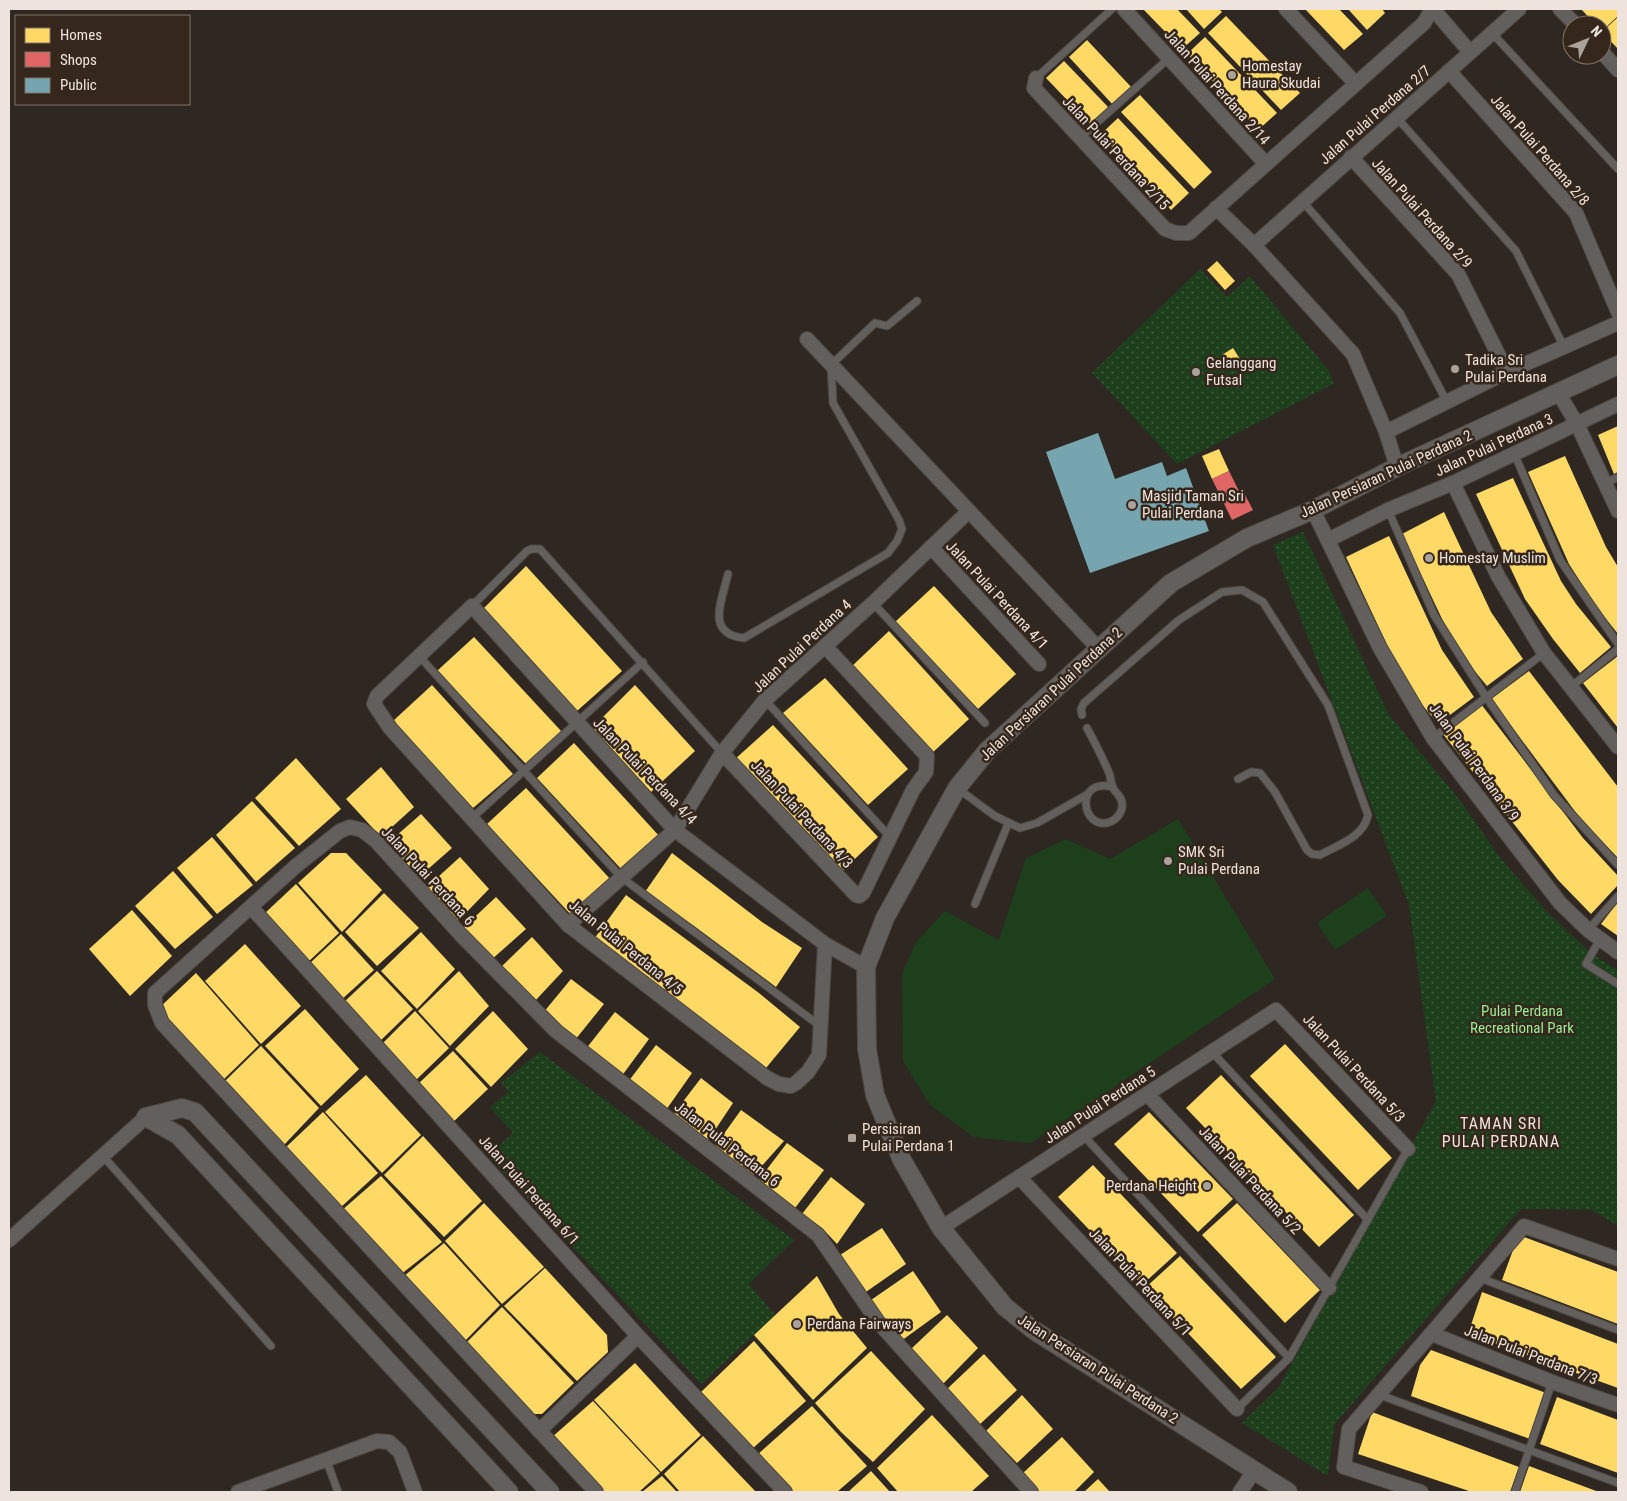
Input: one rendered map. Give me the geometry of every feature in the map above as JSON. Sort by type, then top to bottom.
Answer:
[{"type":"street","name":"Jalan Pulai Perdana 2/14","points":[[1124,9],[1266,164]]},
{"type":"street","points":[[1286,9],[1356,84]]},
{"type":"street","points":[[1397,467],[1386,432],[1353,354],[1254,245],[1216,208],[1424,23],[1433,9],[1470,52]]},
{"type":"street","name":"Jalan Pulai Perdana 2/7","points":[[1254,245],[1519,9]]},
{"type":"street","name":"Jalan Pulai Perdana 2/8","points":[[1449,71],[1576,213],[1618,312]]},
{"type":"street","name":"Jalan Pulai Perdana 2/15","points":[[1036,78],[1034,88],[1165,229],[1176,233],[1189,233],[1216,208]]},
{"type":"street","name":"Jalan Pulai Perdana 2/9","points":[[1351,157],[1458,274],[1507,372]]},
{"type":"street","points":[[1386,432],[1507,372],[1618,323]]},
{"type":"street","points":[[807,339],[1098,648]]},
{"type":"street","name":"Jalan Persiaran Pulai Perdana 2","points":[[1279,1490],[1254,1471],[1035,1331],[1005,1307],[941,1228],[902,1160],[875,1095],[867,1049],[866,967],[885,918],[956,788],[987,750],[1171,583],[1247,538],[1313,510],[1397,467],[1559,394],[1618,365]]},
{"type":"street","points":[[1559,394],[1577,424],[1618,511]]},
{"type":"street","name":"Jalan Pulai Perdana 3","points":[[1328,540],[1388,510],[1453,483],[1618,404]]},
{"type":"street","points":[[1453,483],[1498,576],[1544,652],[1618,747]]},
{"type":"street","name":"Jalan Pulai Perdana 3/9","points":[[1313,510],[1380,648],[1432,738],[1560,903],[1588,930],[1618,952]]},
{"type":"street","name":"Jalan Pulai Perdana 4","points":[[568,925],[675,830],[722,753],[765,700],[873,603],[969,511]]},
{"type":"street","name":"Jalan Pulai Perdana 4/1","points":[[931,547],[1039,664]]},
{"type":"street","name":"Jalan Pulai Perdana 4/5","points":[[472,606],[418,655],[377,696],[374,704],[390,728],[568,925],[767,1078],[779,1084],[791,1086],[808,1072],[819,1055],[825,944]]},
{"type":"street","name":"Jalan Pulai Perdana 4/4","points":[[472,606],[675,830],[825,944],[866,967]]},
{"type":"street","points":[[825,646],[927,756],[926,772],[913,790],[890,837]]},
{"type":"street","name":"Jalan Pulai Perdana 4/3","points":[[722,753],[856,895],[859,896],[890,837]]},
{"type":"street","name":"Jalan Pulai Perdana 6","points":[[596,1492],[162,1023],[155,1004],[155,993],[296,866],[340,831],[350,827],[362,830],[376,840],[461,935],[556,1031],[818,1235],[878,1322],[1031,1492]]},
{"type":"street","name":"Jalan Pulai Perdana 6/1","points":[[251,907],[638,1336],[785,1492]]},
{"type":"street","name":"Jalan Pulai Perdana 5","points":[[941,1228],[1276,1010]]},
{"type":"street","name":"Jalan Pulai Perdana 5/3","points":[[1276,1010],[1408,1149]]},
{"type":"street","name":"Jalan Pulai Perdana 5/2","points":[[1147,1094],[1329,1288]]},
{"type":"street","points":[[9,1240],[146,1117],[182,1108],[195,1112],[550,1492]]},
{"type":"street","points":[[146,1117],[178,1135],[509,1492]]},
{"type":"street","name":"Jalan Pulai Perdana 5/1","points":[[1020,1177],[1237,1408]]},
{"type":"street","points":[[1421,1492],[1344,1467],[1349,1429],[1524,1226],[1618,1259]]},
{"type":"street","name":"Jalan Pulai Perdana 7/3","points":[[1432,1334],[1552,1382],[1618,1405]]},
{"type":"street","points":[[539,1431],[638,1336]]},
{"type":"street","points":[[238,1492],[262,1488],[326,1459],[377,1441],[389,1442],[400,1452],[415,1492]]},
{"type":"street","points":[[1240,1492],[1254,1471]]},
{"type":"lane","points":[[1036,78],[1112,9]]},
{"type":"lane","points":[[1492,33],[1618,170]]},
{"type":"lane","points":[[1080,138],[1169,58]]},
{"type":"lane","points":[[1397,118],[1516,251],[1564,347]]},
{"type":"lane","points":[[1303,202],[1400,312],[1447,402]]},
{"type":"lane","points":[[728,574],[718,620],[723,631],[731,637],[744,638],[888,553],[897,540],[902,529],[899,520],[833,403],[831,365],[876,323],[886,326],[917,301]]},
{"type":"lane","points":[[1514,453],[1560,560],[1618,644]]},
{"type":"lane","points":[[1604,484],[1618,477]]},
{"type":"lane","points":[[1388,510],[1434,615],[1486,697],[1554,795],[1618,865]]},
{"type":"lane","points":[[472,606],[527,551],[540,549],[643,662],[722,753]]},
{"type":"lane","points":[[1082,715],[1084,704],[1179,620],[1222,592],[1242,590],[1263,602],[1328,706],[1368,815],[1366,824],[1361,832],[1320,855],[1312,854],[1307,850],[1275,792],[1260,773],[1251,772],[1238,779]]},
{"type":"lane","points":[[873,603],[985,723]]},
{"type":"lane","points":[[1572,686],[1618,649]]},
{"type":"lane","points":[[1432,738],[1544,652]]},
{"type":"lane","points":[[418,655],[621,877],[821,1027]]},
{"type":"lane","points":[[471,819],[643,662]]},
{"type":"lane","points":[[765,700],[890,837]]},
{"type":"lane","points":[[1087,728],[1110,774],[1113,788]]},
{"type":"lane","points":[[956,788],[1008,824],[1020,828],[1037,823],[1088,794],[1095,788],[1104,785],[1113,788],[1121,796],[1123,807],[1118,817],[1109,822],[1097,822],[1088,815],[1085,804],[1088,794]]},
{"type":"lane","points":[[975,904],[1008,824]]},
{"type":"lane","points":[[1588,930],[1618,896]]},
{"type":"lane","points":[[1600,939],[1586,964],[1618,984]]},
{"type":"lane","points":[[1212,1052],[1368,1220]]},
{"type":"lane","points":[[1083,1136],[1289,1358]]},
{"type":"lane","points":[[1237,1408],[1289,1358],[1408,1149]]},
{"type":"lane","points":[[102,1155],[271,1346]]},
{"type":"lane","points":[[1480,1278],[1618,1330]]},
{"type":"lane","points":[[1515,1492],[1552,1382]]},
{"type":"lane","points":[[1380,1395],[1618,1483]]},
{"type":"lane","points":[[326,1459],[338,1492]]},
{"type":"green space","points":[[1200,269],[1227,297],[1250,276],[1329,371],[1333,384],[1177,464],[1092,373]]},
{"type":"green space","name":"Pulai Perdana Recreational Park","points":[[1303,532],[1389,715],[1459,799],[1501,859],[1549,914],[1589,951],[1618,971],[1618,1226],[1592,1210],[1521,1209],[1334,1425],[1328,1476],[1242,1423],[1279,1387],[1436,1101],[1409,905],[1273,545]]},
{"type":"green space","points":[[1178,819],[1275,979],[1031,1143],[974,1137],[930,1105],[903,1061],[902,974],[916,942],[945,911],[999,940],[1026,858],[1066,839],[1110,859]]},
{"type":"green space","points":[[1368,888],[1387,916],[1335,950],[1317,923]]},
{"type":"green space","points":[[540,1052],[794,1240],[749,1284],[775,1315],[701,1384],[488,1156],[513,1133],[490,1107],[509,1092],[501,1083]]},
{"type":"building: Homes","points":[[1143,9],[1177,9],[1200,33],[1182,49]]},
{"type":"building: Homes","points":[[1186,9],[1219,9],[1222,12],[1204,29]]},
{"type":"building: Homes","points":[[1305,9],[1339,9],[1363,34],[1344,50]]},
{"type":"building: Homes","points":[[1348,9],[1382,9],[1385,13],[1367,30]]},
{"type":"building: Homes","points":[[1581,9],[1618,9],[1618,16],[1612,22],[1612,15],[1587,15]]},
{"type":"building: Homes","points":[[1226,16],[1300,93],[1281,110],[1208,33]]},
{"type":"building: Homes","points":[[1618,17],[1618,49],[1612,43],[1612,23]]},
{"type":"building: Homes","points":[[1205,37],[1277,113],[1258,130],[1187,54]]},
{"type":"building: Homes","points":[[1087,40],[1133,89],[1114,106],[1069,57]]},
{"type":"building: Homes","points":[[1064,61],[1110,109],[1092,126],[1046,78]]},
{"type":"building: Homes","points":[[1140,95],[1212,172],[1194,189],[1121,112]]},
{"type":"building: Homes","points":[[1118,118],[1189,193],[1171,210],[1100,135]]},
{"type":"building: Homes","points":[[1217,261],[1235,281],[1225,290],[1207,270]]},
{"type":"building: Homes","points":[[1233,348],[1240,359],[1229,366],[1222,355]]},
{"type":"building: Homes","points":[[1618,426],[1618,472],[1614,474],[1598,435]]},
{"type":"building: Homes","points":[[1219,449],[1229,471],[1212,479],[1202,456]]},
{"type":"building: Homes","points":[[1565,456],[1606,547],[1618,567],[1618,634],[1595,605],[1569,564],[1528,472]]},
{"type":"building: Homes","points":[[1513,478],[1561,581],[1576,604],[1611,647],[1580,673],[1525,599],[1476,494]]},
{"type":"building: Homes","points":[[1444,512],[1491,612],[1523,659],[1487,686],[1468,663],[1443,621],[1402,534]]},
{"type":"building: Homes","points":[[1389,536],[1442,650],[1474,697],[1438,724],[1419,701],[1394,660],[1346,557]]},
{"type":"building: Homes","points":[[526,566],[622,671],[577,711],[484,608]]},
{"type":"building: Homes","points":[[934,586],[1016,674],[978,709],[895,622]]},
{"type":"building: Homes","points":[[889,631],[969,719],[931,754],[851,667]]},
{"type":"building: Homes","points":[[474,637],[562,732],[526,764],[437,671]]},
{"type":"building: Homes","points":[[1618,656],[1618,728],[1583,683]]},
{"type":"building: Homes","points":[[1529,671],[1618,787],[1618,858],[1583,822],[1491,699]]},
{"type":"building: Homes","points":[[825,678],[908,769],[868,805],[783,713]]},
{"type":"building: Homes","points":[[432,685],[513,774],[473,808],[393,721]]},
{"type":"building: Homes","points":[[635,685],[695,751],[651,792],[592,728]]},
{"type":"building: Homes","points":[[1481,704],[1583,838],[1618,876],[1618,885],[1591,914],[1558,880],[1443,734]]},
{"type":"building: Homes","points":[[773,725],[878,837],[841,872],[734,760]]},
{"type":"building: Homes","points":[[574,743],[661,838],[623,871],[537,778]]},
{"type":"building: Homes","points":[[296,758],[341,809],[299,846],[255,798]]},
{"type":"building: Homes","points":[[381,767],[414,807],[381,837],[346,799]]},
{"type":"building: Homes","points":[[526,788],[612,881],[573,917],[487,824]]},
{"type":"building: Homes","points":[[252,801],[295,848],[256,882],[216,835]]},
{"type":"building: Homes","points":[[421,814],[452,848],[419,877],[388,843]]},
{"type":"building: Homes","points":[[212,837],[253,885],[217,914],[177,868]]},
{"type":"building: Homes","points":[[331,853],[346,853],[382,890],[342,932],[298,883]]},
{"type":"building: Homes","points":[[672,853],[762,922],[802,948],[776,987],[645,892]]},
{"type":"building: Homes","points":[[460,857],[489,889],[457,922],[427,887]]},
{"type":"building: Homes","points":[[173,871],[213,917],[175,949],[135,906]]},
{"type":"building: Homes","points":[[296,884],[339,933],[307,963],[263,915]]},
{"type":"building: Homes","points":[[384,893],[419,928],[377,966],[345,932]]},
{"type":"building: Homes","points":[[626,895],[759,993],[800,1027],[766,1068],[594,939]]},
{"type":"building: Homes","points":[[496,897],[526,929],[491,960],[462,929]]},
{"type":"building: Homes","points":[[1618,902],[1618,936],[1601,924]]},
{"type":"building: Homes","points":[[132,910],[172,956],[130,996],[89,949]]},
{"type":"building: Homes","points":[[421,932],[455,969],[417,1009],[381,971]]},
{"type":"building: Homes","points":[[341,934],[374,970],[340,1001],[308,965]]},
{"type":"building: Homes","points":[[532,937],[563,971],[534,1002],[499,969]]},
{"type":"building: Homes","points":[[245,944],[301,1006],[261,1044],[205,981]]},
{"type":"building: Homes","points":[[377,971],[413,1009],[378,1043],[342,1004]]},
{"type":"building: Homes","points":[[459,971],[489,1006],[450,1046],[418,1011]]},
{"type":"building: Homes","points":[[196,973],[259,1045],[222,1081],[158,1009]]},
{"type":"building: Homes","points":[[571,979],[604,1004],[575,1040],[543,1013]]},
{"type":"building: Homes","points":[[305,1009],[359,1069],[321,1106],[265,1046]]},
{"type":"building: Homes","points":[[415,1011],[449,1048],[415,1081],[381,1045]]},
{"type":"building: Homes","points":[[493,1011],[528,1049],[491,1087],[455,1049]]},
{"type":"building: Homes","points":[[615,1012],[649,1039],[621,1077],[585,1050]]},
{"type":"building: Homes","points":[[1285,1044],[1392,1158],[1358,1190],[1250,1076]]},
{"type":"building: Homes","points":[[656,1045],[692,1073],[666,1110],[628,1082]]},
{"type":"building: Homes","points":[[261,1046],[319,1108],[282,1147],[223,1083]]},
{"type":"building: Homes","points":[[453,1051],[488,1089],[451,1124],[417,1085]]},
{"type":"building: Homes","points":[[366,1075],[421,1135],[382,1173],[325,1112]]},
{"type":"building: Homes","points":[[1221,1075],[1354,1215],[1319,1247],[1186,1108]]},
{"type":"building: Homes","points":[[701,1078],[733,1103],[707,1142],[672,1116]]},
{"type":"building: Homes","points":[[741,1110],[784,1141],[753,1176],[713,1149]]},
{"type":"building: Homes","points":[[323,1112],[378,1173],[340,1208],[284,1149]]},
{"type":"building: Homes","points":[[1149,1112],[1233,1199],[1198,1232],[1114,1144]]},
{"type":"building: Homes","points":[[423,1136],[482,1201],[444,1237],[384,1175]]},
{"type":"building: Homes","points":[[787,1143],[824,1170],[795,1208],[758,1181]]},
{"type":"building: Homes","points":[[1093,1165],[1177,1253],[1142,1285],[1058,1197]]},
{"type":"building: Homes","points":[[381,1176],[442,1242],[400,1275],[341,1211]]},
{"type":"building: Homes","points":[[831,1177],[865,1204],[837,1244],[822,1228],[802,1214]]},
{"type":"building: Homes","points":[[484,1203],[544,1267],[502,1304],[445,1241]]},
{"type":"building: Homes","points":[[1237,1203],[1320,1290],[1285,1323],[1202,1235]]},
{"type":"building: Homes","points":[[882,1228],[906,1264],[863,1294],[840,1255]]},
{"type":"building: Homes","points":[[1521,1236],[1618,1272],[1618,1324],[1502,1280],[1513,1250]]},
{"type":"building: Homes","points":[[444,1243],[500,1305],[463,1343],[403,1277]]},
{"type":"building: Homes","points":[[1180,1256],[1276,1357],[1241,1389],[1145,1288]]},
{"type":"building: Homes","points":[[545,1268],[607,1335],[608,1352],[577,1381],[504,1306]]},
{"type":"building: Homes","points":[[913,1271],[941,1312],[901,1341],[871,1300]]},
{"type":"building: Homes","points":[[817,1276],[839,1314],[867,1348],[813,1400],[754,1335]]},
{"type":"building: Homes","points":[[1482,1292],[1618,1344],[1618,1388],[1468,1334]]},
{"type":"building: Homes","points":[[502,1307],[574,1383],[542,1414],[527,1414],[465,1344]]},
{"type":"building: Homes","points":[[947,1315],[978,1348],[942,1385],[911,1349]]},
{"type":"building: Homes","points":[[754,1341],[806,1401],[752,1449],[700,1393]]},
{"type":"building: Homes","points":[[1431,1350],[1546,1393],[1530,1439],[1411,1396],[1420,1365]]},
{"type":"building: Homes","points":[[871,1351],[925,1409],[873,1462],[841,1432],[815,1403]]},
{"type":"building: Homes","points":[[984,1354],[1017,1390],[979,1425],[946,1390]]},
{"type":"building: Homes","points":[[635,1363],[701,1435],[661,1472],[594,1400]]},
{"type":"building: Homes","points":[[1022,1395],[1053,1429],[1017,1463],[986,1431]]},
{"type":"building: Homes","points":[[1557,1397],[1618,1420],[1618,1473],[1540,1444]]},
{"type":"building: Homes","points":[[593,1401],[660,1473],[639,1492],[600,1492],[551,1438]]},
{"type":"building: Homes","points":[[812,1406],[867,1466],[837,1492],[793,1492],[757,1455]]},
{"type":"building: Homes","points":[[1372,1412],[1519,1467],[1510,1492],[1472,1492],[1358,1454]]},
{"type":"building: Homes","points":[[932,1415],[989,1476],[971,1492],[898,1492],[877,1468]]},
{"type":"building: Homes","points":[[703,1436],[756,1492],[680,1492],[664,1474]]},
{"type":"building: Homes","points":[[1062,1437],[1094,1472],[1074,1492],[1040,1492],[1023,1473]]},
{"type":"building: Homes","points":[[1529,1466],[1599,1492],[1520,1492]]},
{"type":"building: Homes","points":[[871,1471],[890,1492],[848,1492]]},
{"type":"building: Homes","points":[[662,1476],[677,1492],[642,1492]]},
{"type":"building: Homes","points":[[1098,1479],[1110,1492],[1084,1492]]},
{"type":"building: Shops","points":[[1229,471],[1240,493],[1243,491],[1253,510],[1232,520],[1212,479]]},
{"type":"building: Public","name":"Masjid Taman Sri Pulai Perdana","points":[[1098,433],[1115,479],[1162,462],[1167,476],[1186,468],[1209,531],[1090,573],[1046,452]]},
{"type":"place","name":"Homestay Haura Skudai","points":[[1232,75]]},
{"type":"place","name":"Tadika Sri Pulai Perdana","points":[[1455,369]]},
{"type":"place","name":"Gelanggang Futsal","points":[[1196,372]]},
{"type":"place","name":"Masjid Taman Sri Pulai Perdana","points":[[1132,505]]},
{"type":"place","name":"Homestay Muslim","points":[[1429,558]]},
{"type":"place","name":"SMK Sri Pulai Perdana","points":[[1168,861]]},
{"type":"place","name":"Persisiran Pulai Perdana 1","points":[[852,1138]]},
{"type":"place","name":"Perdana Height","points":[[1207,1186]]},
{"type":"place","name":"Perdana Fairways","points":[[797,1324]]},
{"type":"district","name":"TAMAN SRI PULAI PERDANA","points":[[1501,1132]]}]
